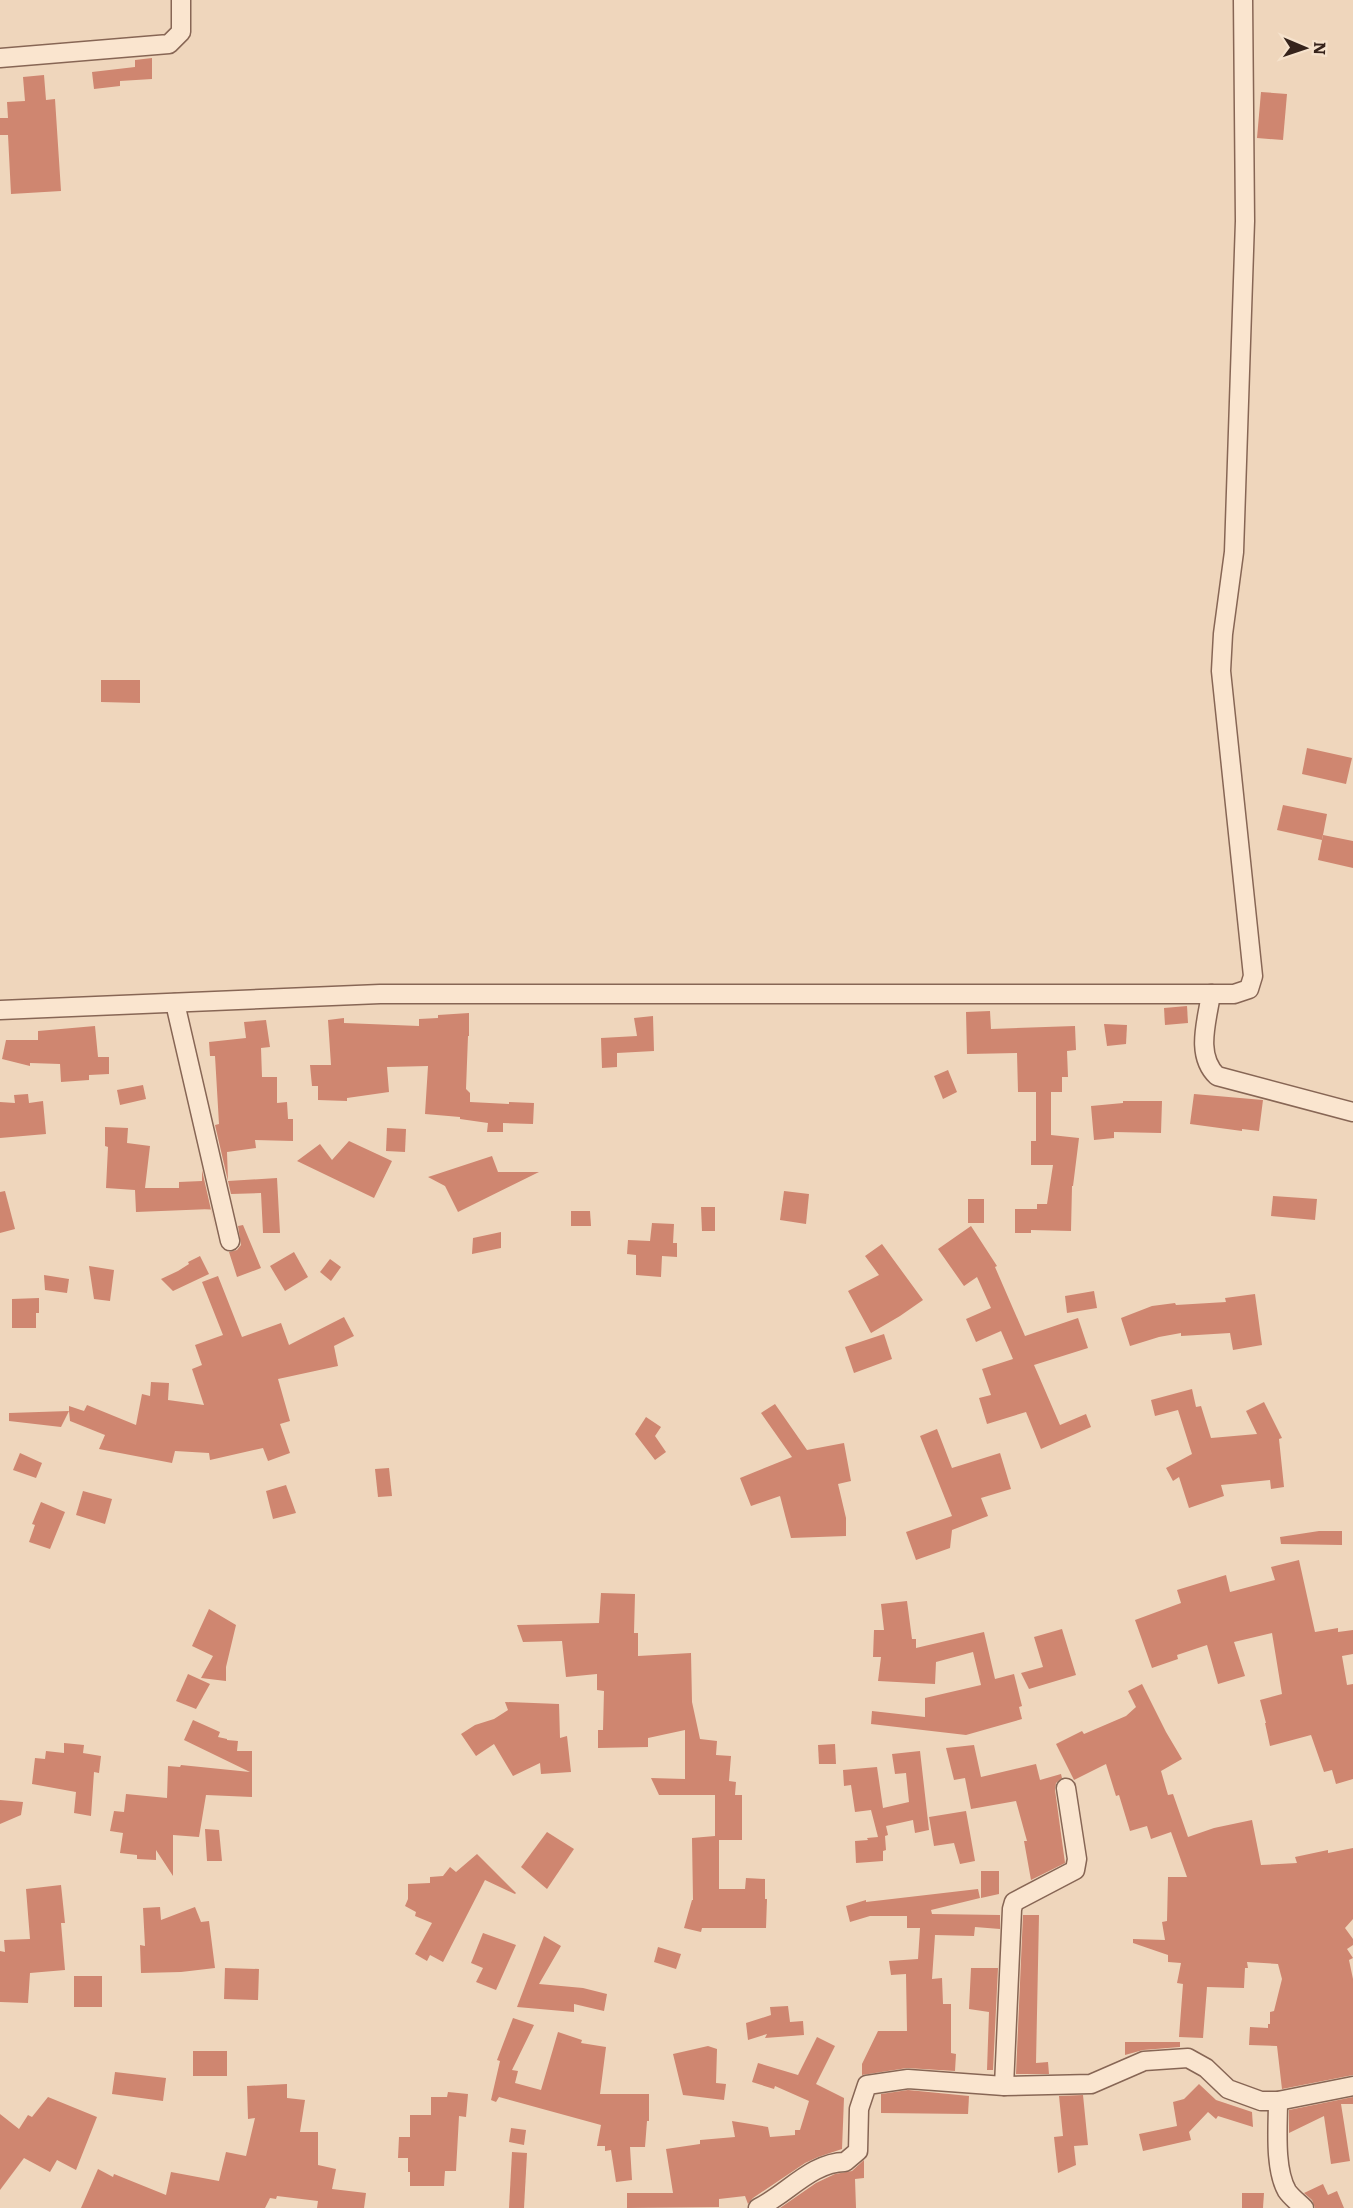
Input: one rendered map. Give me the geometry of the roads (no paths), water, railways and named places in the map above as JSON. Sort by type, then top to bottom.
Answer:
[{"type":"street","points":[[0,58],[169,44],[181,32],[181,0]]},
{"type":"street","points":[[0,1010],[380,994],[1234,994],[1249,989],[1253,976],[1221,671],[1223,634],[1234,552],[1245,221],[1243,0]]},
{"type":"street","points":[[1211,994],[1203,1046],[1209,1068],[1217,1076],[1353,1112]]},
{"type":"street","points":[[176,1003],[230,1241]]},
{"type":"street","points":[[1004,2086],[1012,1909],[1014,1902],[1075,1870],[1077,1860],[1066,1788]]},
{"type":"street","points":[[758,2208],[771,2202],[809,2174],[832,2162],[845,2162],[858,2151],[859,2109],[867,2085],[908,2079],[1004,2086],[1091,2084],[1144,2061],[1188,2058],[1206,2068],[1227,2089],[1261,2100],[1278,2101],[1353,2086]]},
{"type":"street","points":[[1278,2101],[1278,2151],[1282,2176],[1287,2191],[1304,2208]]}]
